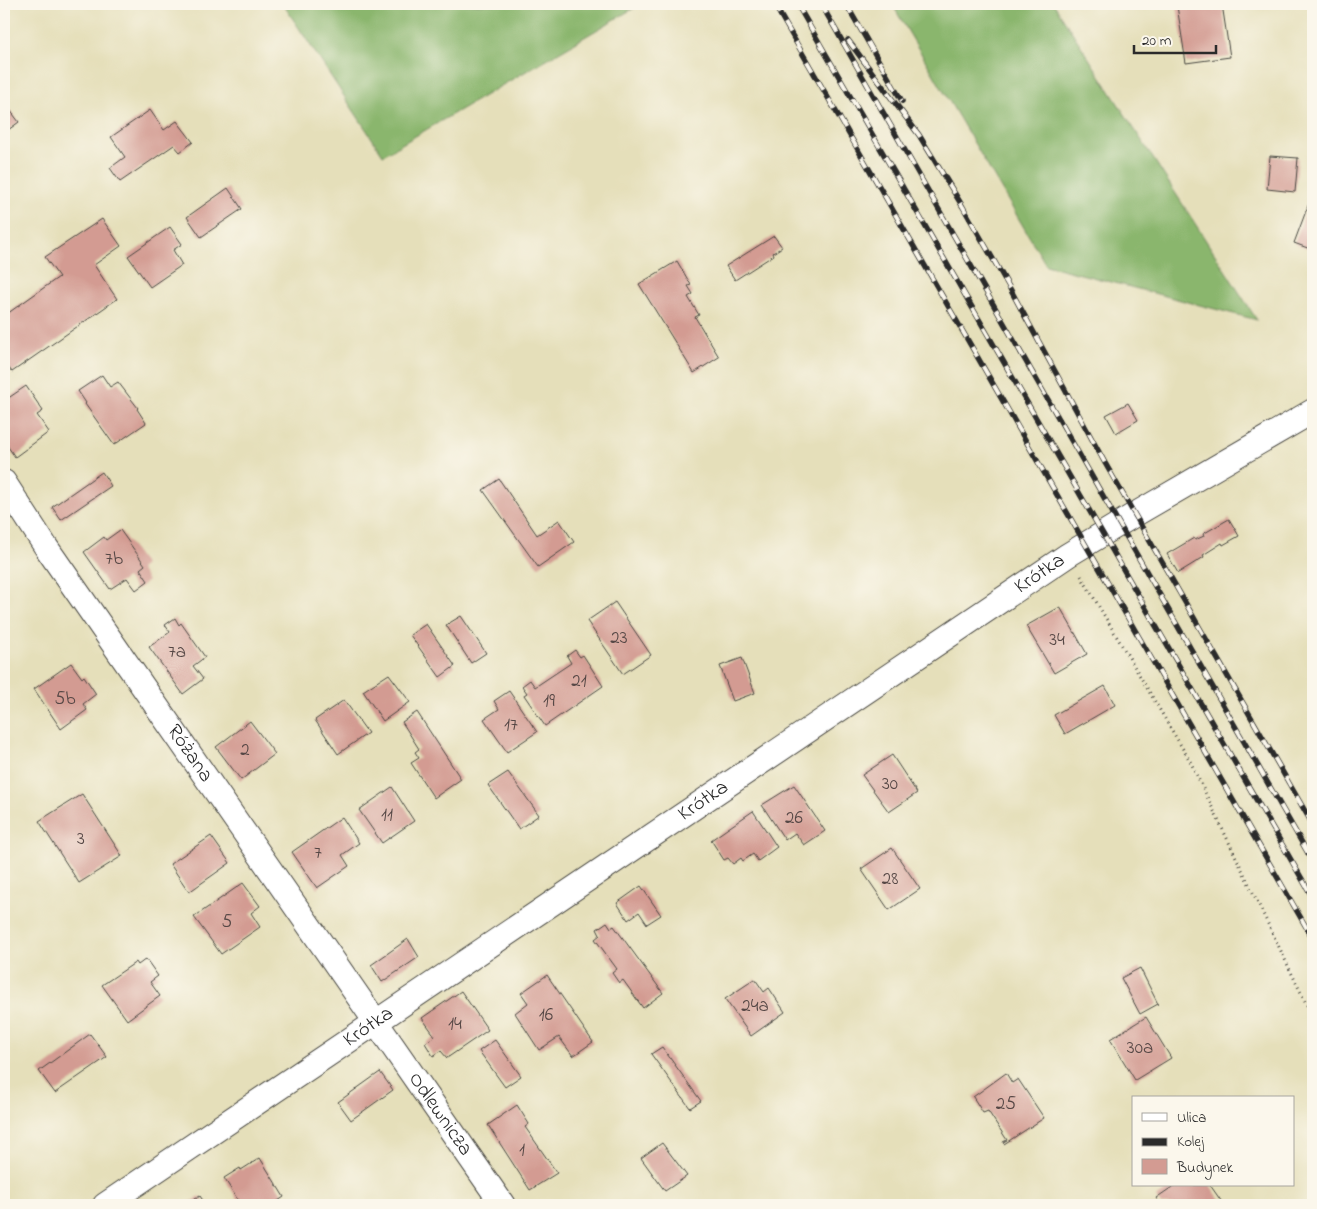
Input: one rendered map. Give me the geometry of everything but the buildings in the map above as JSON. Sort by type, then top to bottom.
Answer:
[{"type":"street","name":"Krótka","points":[[105,1205],[1068,555],[1313,411]]},
{"type":"street","name":"Różana","points":[[4,482],[52,555],[376,1023]]},
{"type":"street","name":"Odlewnicza","points":[[376,1023],[503,1205]]},
{"type":"path","points":[[1068,555],[1190,761],[1313,1018]]},
{"type":"green space","points":[[283,4],[641,4],[383,155]]},
{"type":"green space","points":[[892,4],[1054,4],[1257,320],[1046,265]]},
{"type":"railway","points":[[774,4],[1313,939]]},
{"type":"railway","points":[[797,4],[1313,898]]},
{"type":"railway","points":[[821,4],[1313,862]]},
{"type":"railway","points":[[846,4],[902,101]]},
{"type":"railway","points":[[848,40],[919,135],[963,207],[1008,285],[1105,463],[1313,825]]}]
